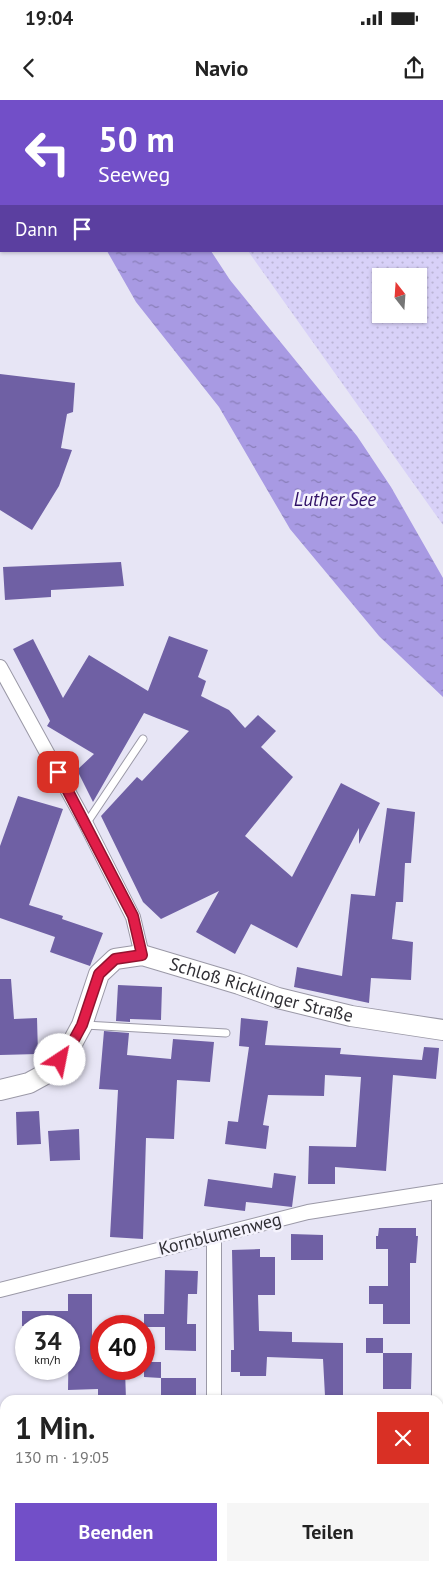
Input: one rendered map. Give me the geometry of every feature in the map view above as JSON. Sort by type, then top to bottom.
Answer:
[{"type":"street","points":[[0,667],[86,824],[133,916],[142,955]]},
{"type":"street","name":"Schloß Ricklinger Straße","points":[[0,1090],[29,1083],[51,1071],[69,1049],[82,1025],[99,974],[115,959],[142,955],[239,984],[278,998],[351,1016],[443,1030]]},
{"type":"street","points":[[440,1394],[441,1192]]},
{"type":"street","name":"Kornblumenweg","points":[[0,1290],[308,1212],[441,1192]]},
{"type":"street","points":[[214,1236],[214,1395]]},
{"type":"lane","points":[[86,824],[143,739]]},
{"type":"lane","points":[[82,1025],[226,1033]]},
{"type":"shaded area","points":[[249,252],[443,252],[443,525]]},
{"type":"water","name":"Luther See","points":[[108,252],[212,252],[230,280],[357,436],[391,487],[443,578],[443,697],[379,636],[290,529],[219,407],[136,302]]},
{"type":"building","points":[[0,374],[75,383],[73,412],[67,414],[61,448],[72,450],[59,486],[32,530],[0,510]]},
{"type":"building","points":[[121,562],[124,586],[51,590],[51,597],[5,600],[3,567]]},
{"type":"building","points":[[169,636],[208,650],[198,677],[206,681],[201,696],[229,710],[245,728],[258,715],[276,731],[261,747],[293,777],[245,836],[292,877],[341,783],[380,803],[359,844],[359,828],[297,948],[251,924],[235,954],[196,932],[219,891],[161,919],[143,902],[101,816],[137,777],[142,781],[189,731],[144,713],[93,802],[77,770],[94,754],[47,726],[50,721],[13,649],[33,639],[63,698],[89,655],[148,691]]},
{"type":"building","points":[[18,796],[63,809],[29,905],[63,916],[62,919],[103,933],[90,966],[50,952],[55,937],[0,918],[0,846]]},
{"type":"building","points":[[387,808],[415,812],[411,863],[405,863],[403,902],[396,902],[392,939],[413,942],[411,980],[371,978],[369,1003],[294,987],[297,967],[342,976],[351,894],[375,896]]},
{"type":"building","points":[[0,979],[11,979],[14,1019],[37,1018],[38,1054],[0,1055]]},
{"type":"building","points":[[118,985],[162,987],[161,1020],[130,1019],[130,1022],[116,1021]]},
{"type":"building","points":[[241,1018],[268,1021],[265,1045],[341,1048],[340,1054],[422,1060],[424,1047],[439,1048],[436,1079],[393,1075],[386,1171],[335,1167],[335,1184],[308,1184],[309,1146],[356,1147],[361,1077],[325,1075],[324,1096],[268,1095],[263,1125],[269,1126],[266,1149],[225,1144],[228,1121],[238,1122],[249,1047],[239,1046]]},
{"type":"building","points":[[104,1031],[129,1033],[127,1055],[171,1059],[173,1039],[214,1042],[210,1082],[177,1080],[174,1139],[146,1138],[143,1239],[110,1237],[118,1090],[99,1089]]},
{"type":"building","points":[[39,1111],[41,1144],[17,1145],[16,1112]]},
{"type":"building","points":[[79,1129],[80,1160],[50,1161],[48,1131]]},
{"type":"building","points":[[274,1173],[296,1176],[292,1207],[246,1202],[245,1211],[204,1206],[208,1179],[272,1188]]},
{"type":"building","points":[[379,1228],[416,1228],[416,1236],[418,1236],[416,1263],[410,1263],[410,1324],[383,1324],[383,1304],[369,1304],[369,1286],[388,1286],[388,1249],[376,1249],[376,1236],[378,1236]]},
{"type":"building","points":[[291,1234],[323,1235],[323,1260],[291,1260]]},
{"type":"building","points":[[260,1249],[260,1257],[275,1257],[275,1295],[258,1295],[259,1331],[292,1332],[292,1342],[343,1343],[343,1395],[325,1395],[323,1359],[267,1357],[266,1376],[240,1376],[240,1372],[231,1372],[231,1350],[234,1350],[232,1250]]},
{"type":"building","points":[[165,1270],[198,1271],[197,1294],[188,1294],[187,1324],[196,1324],[196,1351],[165,1350],[165,1327],[155,1327],[155,1315],[144,1315],[164,1314]]},
{"type":"building","points":[[68,1294],[92,1294],[92,1315],[90,1315],[90,1380],[125,1380],[126,1395],[98,1395],[98,1389],[68,1390],[68,1380],[80,1380],[80,1315],[22,1315],[22,1311],[68,1311]]},
{"type":"building","points":[[366,1338],[383,1338],[383,1353],[366,1353]]},
{"type":"building","points":[[383,1353],[412,1353],[411,1389],[383,1389]]},
{"type":"building","points":[[155,1362],[161,1362],[161,1378],[155,1378]]},
{"type":"building","points":[[161,1378],[196,1378],[196,1395],[161,1395]]},
{"type":"route","points":[[58,772],[133,916],[142,955],[115,959],[99,974],[82,1025],[69,1049],[60,1060]]}]
